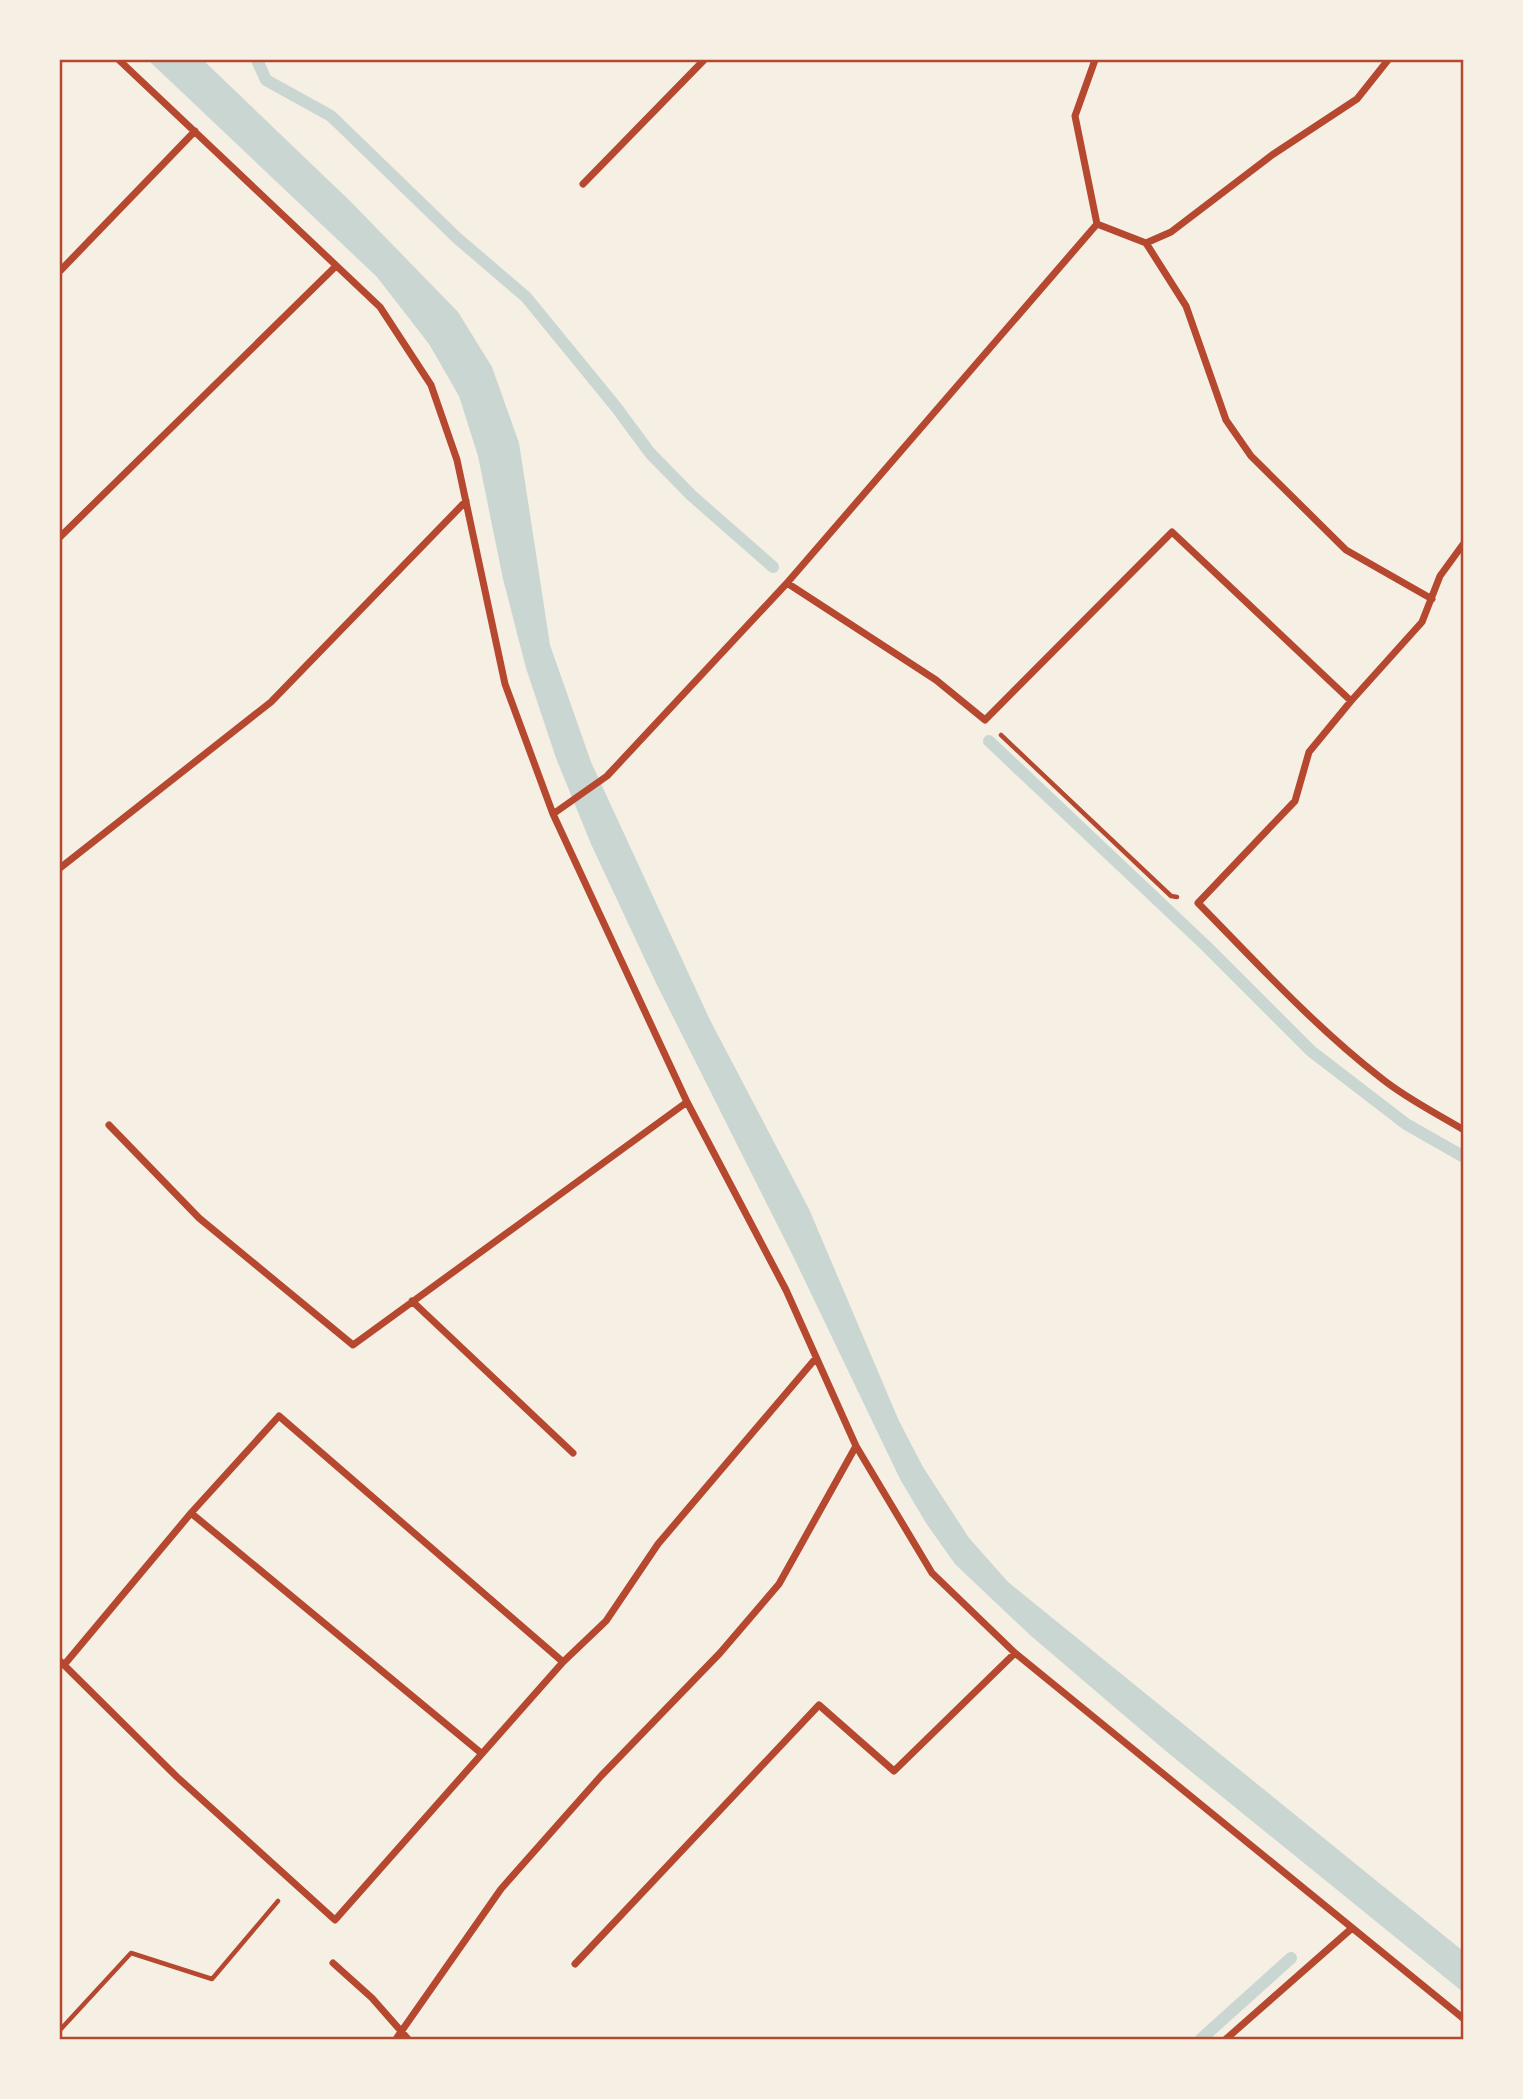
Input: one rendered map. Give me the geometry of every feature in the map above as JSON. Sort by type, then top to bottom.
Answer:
[{"type":"street","points":[[119,60],[380,307],[431,385],[457,460],[505,684],[553,814],[687,1102],[786,1290],[856,1446],[932,1573],[1015,1653],[1464,2020]]},
{"type":"street","points":[[583,184],[704,60]]},
{"type":"street","points":[[1095,60],[1074,117],[1097,224]]},
{"type":"street","points":[[1146,243],[1171,232],[1272,155],[1357,99],[1388,60]]},
{"type":"street","points":[[60,271],[195,131]]},
{"type":"street","points":[[1097,224],[1146,243],[1186,306],[1226,420],[1251,456],[1346,550],[1432,599]]},
{"type":"street","points":[[553,814],[607,776],[788,583],[1097,224]]},
{"type":"street","points":[[60,537],[336,266]]},
{"type":"street","points":[[60,868],[271,702],[466,501]]},
{"type":"street","points":[[788,583],[936,680],[985,720],[1172,532],[1351,701]]},
{"type":"street","points":[[1464,543],[1440,576],[1422,622],[1309,752],[1295,801],[1198,903],[1297,1005],[1381,1078],[1408,1098],[1464,1130]]},
{"type":"street","points":[[109,1125],[199,1218],[353,1345],[687,1102]]},
{"type":"street","points":[[412,1301],[573,1453]]},
{"type":"street","points":[[563,1661],[279,1416],[62,1663],[177,1777],[335,1920],[563,1661],[606,1621],[658,1544],[816,1358]]},
{"type":"street","points":[[398,2036],[501,1889],[601,1776],[720,1653],[779,1584],[856,1446]]},
{"type":"street","points":[[191,1513],[481,1754]]},
{"type":"street","points":[[575,1964],[819,1705],[894,1771],[1015,1653]]},
{"type":"street","points":[[1226,2039],[1351,1929]]},
{"type":"street","points":[[333,1963],[372,1998],[398,2036],[408,2039]]},
{"type":"path","points":[[985,720],[1171,896],[1198,903]]},
{"type":"path","points":[[60,2030],[131,1953],[212,1979],[294,1882]]},
{"type":"shaded area","points":[[148,60],[203,60],[350,201],[458,312],[492,367],[519,443],[550,645],[591,762],[710,1020],[809,1209],[899,1421],[923,1467],[969,1538],[1008,1582],[1463,1951],[1463,1992],[1167,1752],[1030,1635],[955,1564],[926,1523],[900,1479],[794,1258],[656,983],[591,844],[556,758],[526,668],[503,579],[478,456],[459,396],[429,344],[377,277]]},
{"type":"waterway","points":[[257,60],[266,80],[331,116],[457,238],[526,297],[650,453],[691,495],[773,567]]},
{"type":"waterway","points":[[989,741],[1206,946],[1311,1051],[1406,1124],[1464,1157]]},
{"type":"waterway","points":[[1201,2039],[1291,1958]]}]
